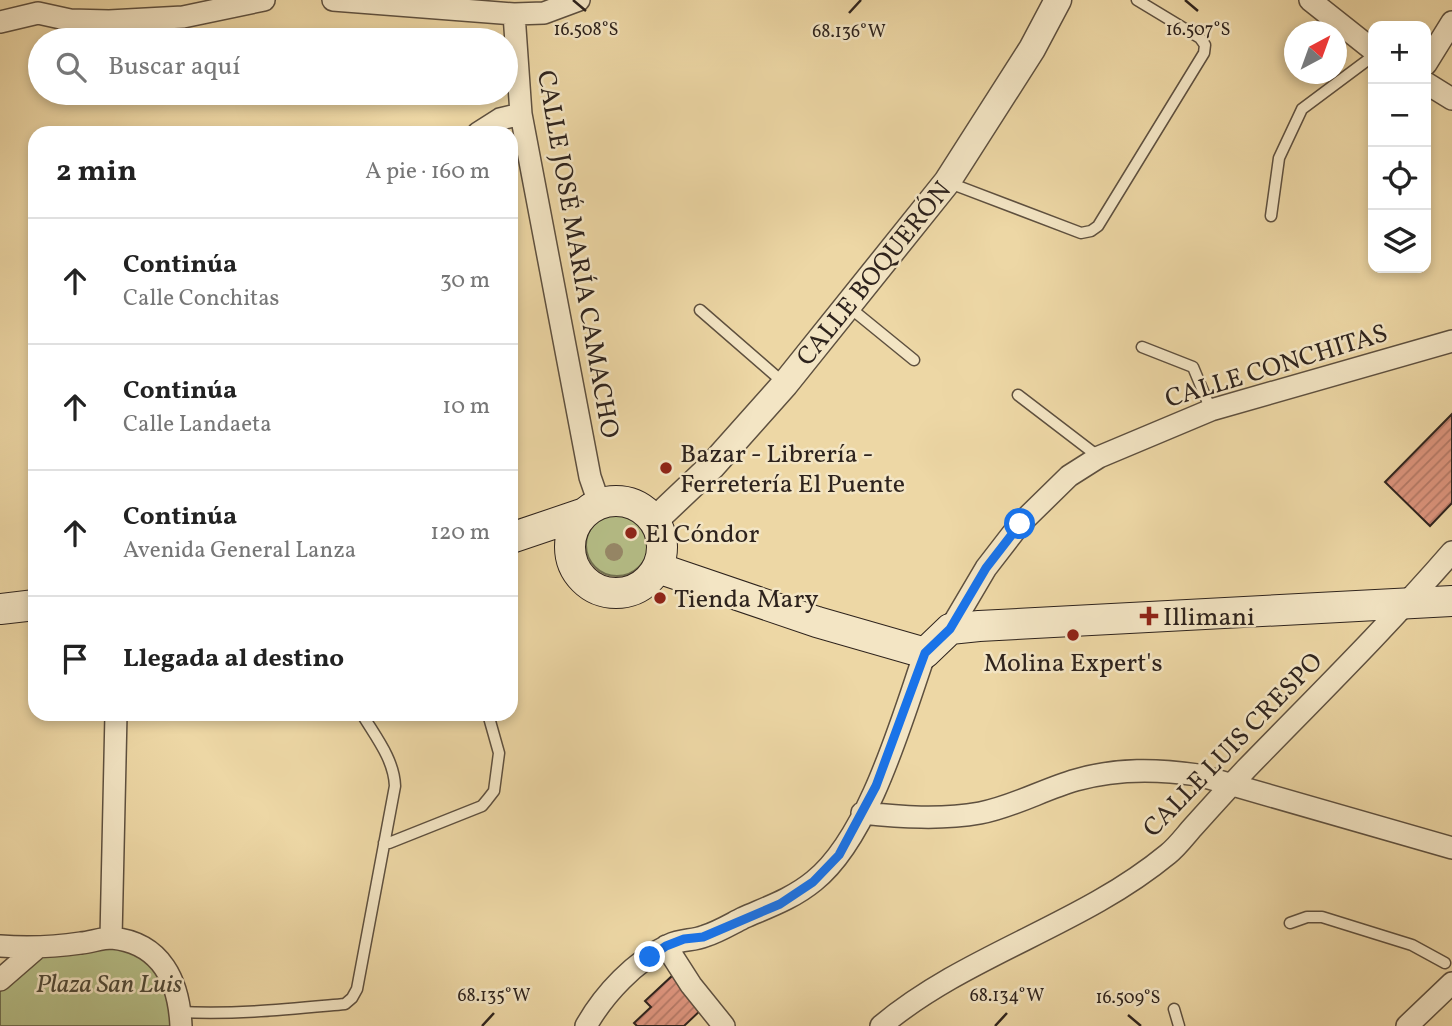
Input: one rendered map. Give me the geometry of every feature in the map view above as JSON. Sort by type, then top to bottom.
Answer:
[{"type":"main road","points":[[518,536],[615,500],[630,502],[644,509],[655,520],[662,536],[663,552],[658,568],[645,584],[628,592],[608,593],[590,586],[576,571],[543,551],[518,542]]},
{"type":"main road","points":[[576,571],[569,552],[572,531],[591,508]]},
{"type":"main road","points":[[658,568],[817,622],[925,653],[950,629],[1452,601]]},
{"type":"main road","points":[[0,609],[28,606]]},
{"type":"street","points":[[0,22],[37,6],[70,20],[109,21],[183,17],[219,4],[264,0]]},
{"type":"street","points":[[333,0],[514,14],[544,13],[579,0]]},
{"type":"street","name":"CALLE BOQUERÓN","points":[[655,520],[712,466],[785,384],[947,182],[1032,49],[1058,0]]},
{"type":"street","points":[[1310,0],[1368,46]]},
{"type":"street","name":"CALLE JOSÉ MARÍA CAMACHO","points":[[514,14],[515,28]]},
{"type":"street","points":[[1431,56],[1452,22]]},
{"type":"street","name":"CALLE JOSÉ MARÍA CAMACHO","points":[[518,71],[521,114],[590,477],[591,508]]},
{"type":"street","points":[[1428,84],[1452,99]]},
{"type":"street","points":[[489,126],[500,119],[521,114]]},
{"type":"street","name":"CALLE CONCHITAS","points":[[950,629],[986,568],[1020,524],[1069,476],[1099,457],[1211,410],[1452,341]]},
{"type":"street","name":"CALLE LUIS CRESPO","points":[[881,1026],[909,1003],[945,980],[1071,917],[1111,894],[1169,853],[1231,785],[1406,605],[1452,552]]},
{"type":"street","points":[[586,1026],[594,1012],[620,982],[666,946],[684,939],[703,937],[780,904],[813,882],[839,855],[876,786],[925,653]]},
{"type":"street","points":[[111,938],[116,721]]},
{"type":"street","points":[[862,813],[936,818],[981,813],[1076,780],[1114,771],[1161,770],[1198,775],[1452,848]]},
{"type":"street","points":[[0,946],[38,947],[111,938],[145,947],[164,965],[175,987],[180,1019]]},
{"type":"street","points":[[666,946],[691,985],[724,1026]]},
{"type":"street","points":[[0,981],[38,947]]},
{"type":"street","points":[[1407,1026],[1448,973]]},
{"type":"lane","points":[[947,182],[1081,233],[1098,226],[1204,53],[1205,46],[1200,38],[1137,0]]},
{"type":"lane","points":[[1271,216],[1279,158],[1302,109],[1368,60]]},
{"type":"lane","points":[[846,305],[914,360]]},
{"type":"lane","points":[[700,310],[785,384]]},
{"type":"lane","points":[[1142,347],[1193,367],[1211,410]]},
{"type":"lane","points":[[1018,395],[1099,457]]},
{"type":"lane","points":[[180,1019],[345,1004],[352,998],[357,989],[395,786],[395,775],[389,761],[366,721]]},
{"type":"lane","points":[[384,843],[390,843],[482,806],[494,791],[499,754],[490,721]]},
{"type":"lane","points":[[1290,923],[1307,917],[1322,917],[1412,945],[1448,973]]},
{"type":"lane","points":[[1174,1009],[1179,1026]]},
{"type":"green space","points":[[617,514],[629,516],[639,523],[646,533],[646,557],[639,567],[629,574],[617,576],[605,574],[595,567],[588,557],[586,545],[588,533],[595,523],[605,516]]},
{"type":"green space","name":"Plaza San Luis","points":[[111,938],[164,965],[180,1026],[0,1026],[0,980],[38,947]]},
{"type":"building","points":[[1452,414],[1452,503],[1430,526],[1385,482]]},
{"type":"building","points":[[673,975],[704,1007],[684,1026],[637,1026],[634,1023],[651,1007],[645,1001]]},
{"type":"place","name":"Bazar - Librería - Ferretería El Puente","points":[[666,468]]},
{"type":"place","name":"El Cóndor","points":[[631,533]]},
{"type":"place","name":"Tienda Mary","points":[[660,598]]},
{"type":"place","name":"Illimani","points":[[1149,616]]},
{"type":"place","name":"Molina Expert's","points":[[1073,635]]},
{"type":"route","points":[[650,957],[666,946],[684,939],[703,937],[780,904],[813,882],[839,855],[876,786],[925,653],[950,629],[986,568],[1020,524]]}]
